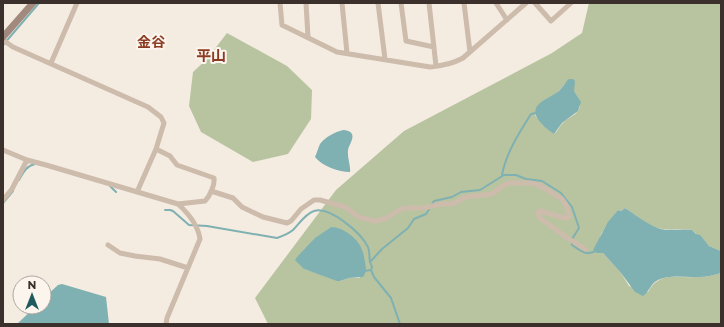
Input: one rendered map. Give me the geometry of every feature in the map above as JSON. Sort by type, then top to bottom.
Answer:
[{"type":"main road","points":[[4,40],[33,3]]},
{"type":"street","points":[[51,63],[76,3]]},
{"type":"street","points":[[280,3],[282,25],[337,52],[430,66],[442,66],[463,58],[526,3]]},
{"type":"street","points":[[306,3],[308,37]]},
{"type":"street","points":[[342,3],[347,53]]},
{"type":"street","points":[[378,3],[385,59]]},
{"type":"street","points":[[401,3],[406,41],[434,47]]},
{"type":"street","points":[[429,3],[436,66]]},
{"type":"street","points":[[464,3],[470,52]]},
{"type":"street","points":[[496,3],[507,20]]},
{"type":"street","points":[[535,3],[551,21],[571,3]]},
{"type":"street","points":[[4,40],[13,47],[148,108],[161,117],[164,123],[156,149],[137,192]]},
{"type":"street","points":[[3,150],[27,160],[178,204],[205,201],[211,191],[214,178],[177,165],[170,156],[156,149]]},
{"type":"street","points":[[3,200],[12,189],[27,160]]},
{"type":"street","points":[[211,191],[233,198],[239,205],[263,217],[287,223],[291,221],[301,209],[314,200],[320,200],[346,207],[363,219],[374,222],[385,219],[401,209],[452,204],[466,197],[489,195],[509,183],[530,183],[539,185],[562,200],[566,205],[569,216],[568,218],[544,211],[538,212],[538,215],[544,222],[585,249]]},
{"type":"street","points":[[166,324],[167,318],[200,238],[196,226],[191,218],[178,204]]},
{"type":"street","points":[[108,245],[120,252],[135,256],[160,259],[188,268]]},
{"type":"green space","points":[[589,3],[721,3],[721,251],[709,246],[692,230],[654,227],[625,208],[621,211],[618,210],[601,234],[597,253],[603,253],[621,273],[629,286],[648,292],[653,285],[664,278],[705,277],[721,273],[721,324],[268,324],[255,298],[336,190],[404,131],[552,53],[582,33]],"holes":[[[566,82],[577,96],[580,104],[576,113],[563,123],[554,134],[541,123],[535,115]],[[331,227],[350,237],[359,245],[361,250],[360,278],[349,278],[340,281],[304,269],[323,233]]]},
{"type":"green space","points":[[227,33],[287,66],[312,90],[311,119],[288,154],[253,162],[201,132],[189,106],[193,72],[207,59]]},
{"type":"water","points":[[569,79],[573,79],[575,81],[574,91],[581,102],[578,111],[562,123],[554,134],[538,120],[535,112],[536,107],[542,101],[559,91]]},
{"type":"water","points":[[347,130],[352,134],[352,140],[348,150],[350,172],[331,168],[315,157],[322,141],[330,135]]},
{"type":"water","points":[[625,208],[658,228],[666,230],[692,230],[696,234],[700,235],[709,246],[721,251],[721,273],[705,277],[663,278],[654,283],[643,296],[635,292],[621,273],[603,253],[597,253],[593,250],[608,222],[618,210],[621,211]]},
{"type":"water","points":[[331,227],[345,231],[358,242],[364,254],[366,268],[363,277],[337,281],[304,269],[295,260],[315,238]]},
{"type":"water","points":[[62,284],[106,297],[109,324],[17,324],[27,315],[52,315],[52,291],[58,285]]},
{"type":"waterway","points":[[3,45],[39,3]]},
{"type":"waterway","points":[[502,175],[510,151],[518,136],[531,114],[536,113]]},
{"type":"waterway","points":[[19,180],[23,172],[35,164]]},
{"type":"waterway","points":[[432,204],[434,201],[452,197],[461,192],[480,190],[504,175],[516,175],[526,179],[542,181],[561,193],[572,207],[579,228],[572,239],[572,245],[586,253],[596,251]]},
{"type":"waterway","points":[[110,186],[116,192]]},
{"type":"waterway","points":[[3,203],[13,191]]},
{"type":"waterway","points":[[364,271],[371,270],[372,267],[370,262],[382,249],[408,228],[414,219],[426,214],[430,208]]},
{"type":"waterway","points":[[165,210],[173,211],[189,225],[207,226],[277,238],[293,230],[311,212],[321,211],[328,213],[344,222],[359,235],[368,247],[370,262]]},
{"type":"waterway","points":[[371,270],[374,277],[391,298],[400,324]]},
{"type":"district","name":"金谷","points":[[151,42]]},
{"type":"district","name":"平山","points":[[211,56]]}]
